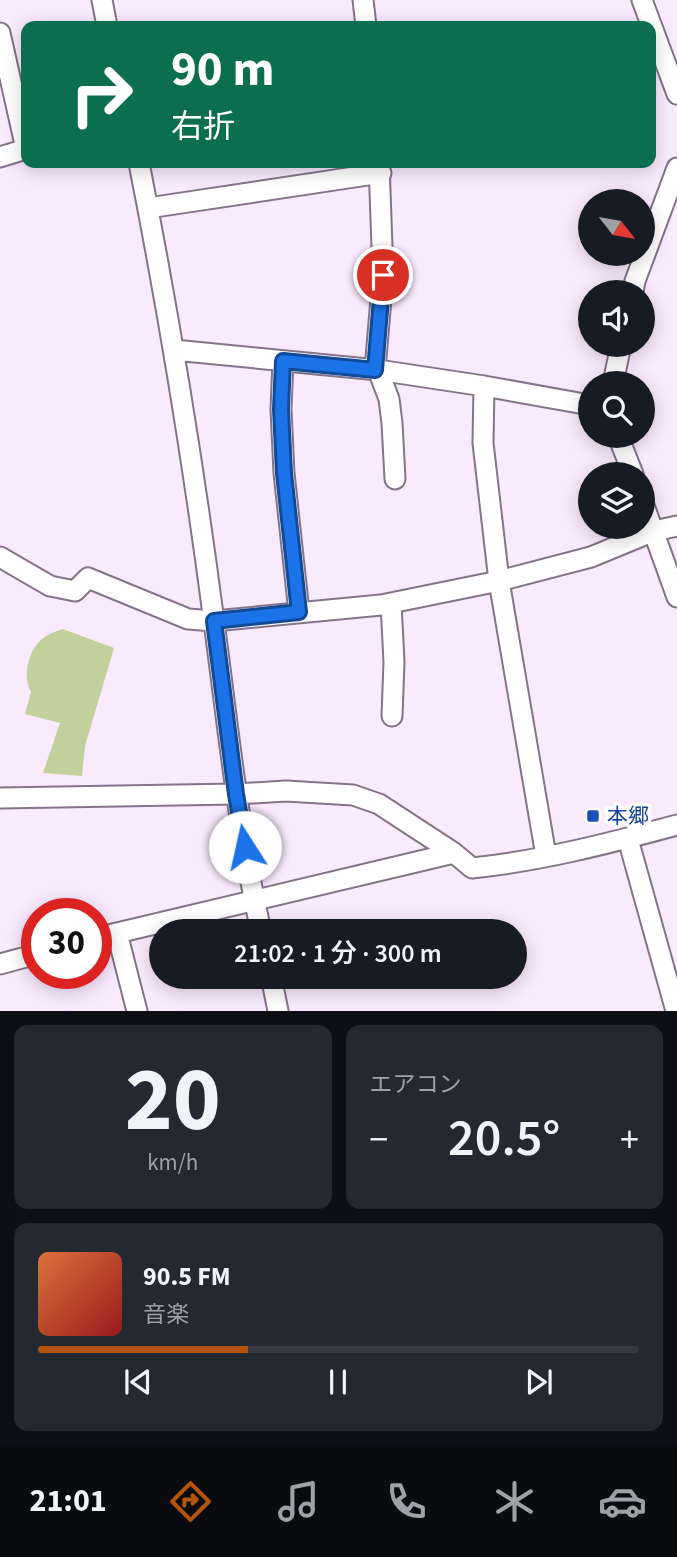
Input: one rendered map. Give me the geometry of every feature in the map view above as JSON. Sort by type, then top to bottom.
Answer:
[{"type":"street","points":[[102,0],[106,21]]},
{"type":"street","points":[[363,0],[365,21]]},
{"type":"street","points":[[642,0],[650,21]]},
{"type":"street","points":[[0,33],[21,127]]},
{"type":"street","points":[[656,38],[677,94]]},
{"type":"street","points":[[0,157],[21,151]]},
{"type":"street","points":[[140,168],[174,350],[214,621],[236,794],[258,919]]},
{"type":"street","points":[[148,208],[380,168],[383,275],[376,370],[389,399],[395,480]]},
{"type":"street","points":[[635,280],[671,198],[677,168]]},
{"type":"street","points":[[174,350],[376,370],[578,403]]},
{"type":"street","points":[[283,361],[281,409],[284,473],[299,612]]},
{"type":"street","points":[[484,386],[483,443],[499,581],[546,856]]},
{"type":"street","points":[[655,531],[677,526]]},
{"type":"street","points":[[655,534],[677,597]]},
{"type":"street","points":[[0,557],[50,586],[75,591],[88,578],[188,620],[214,621],[391,603],[499,581],[591,557],[635,539]]},
{"type":"street","points":[[391,603],[394,662],[392,716]]},
{"type":"street","points":[[0,798],[286,791],[353,795],[379,803],[472,868],[628,839],[677,825]]},
{"type":"street","points":[[628,839],[676,1011]]},
{"type":"street","points":[[112,934],[454,853]]},
{"type":"street","points":[[117,933],[137,1011]]},
{"type":"street","points":[[0,964],[21,958]]},
{"type":"street","points":[[274,989],[278,1011]]},
{"type":"green space","points":[[63,629],[114,648],[85,746],[82,776],[43,773],[60,723],[25,714],[31,692],[27,671],[33,650],[42,639]]},
{"type":"place","name":"本郷","points":[[593,816]]},
{"type":"route","points":[[245,847],[214,621],[299,612],[284,473],[281,409],[283,361],[375,370],[383,275]]}]
